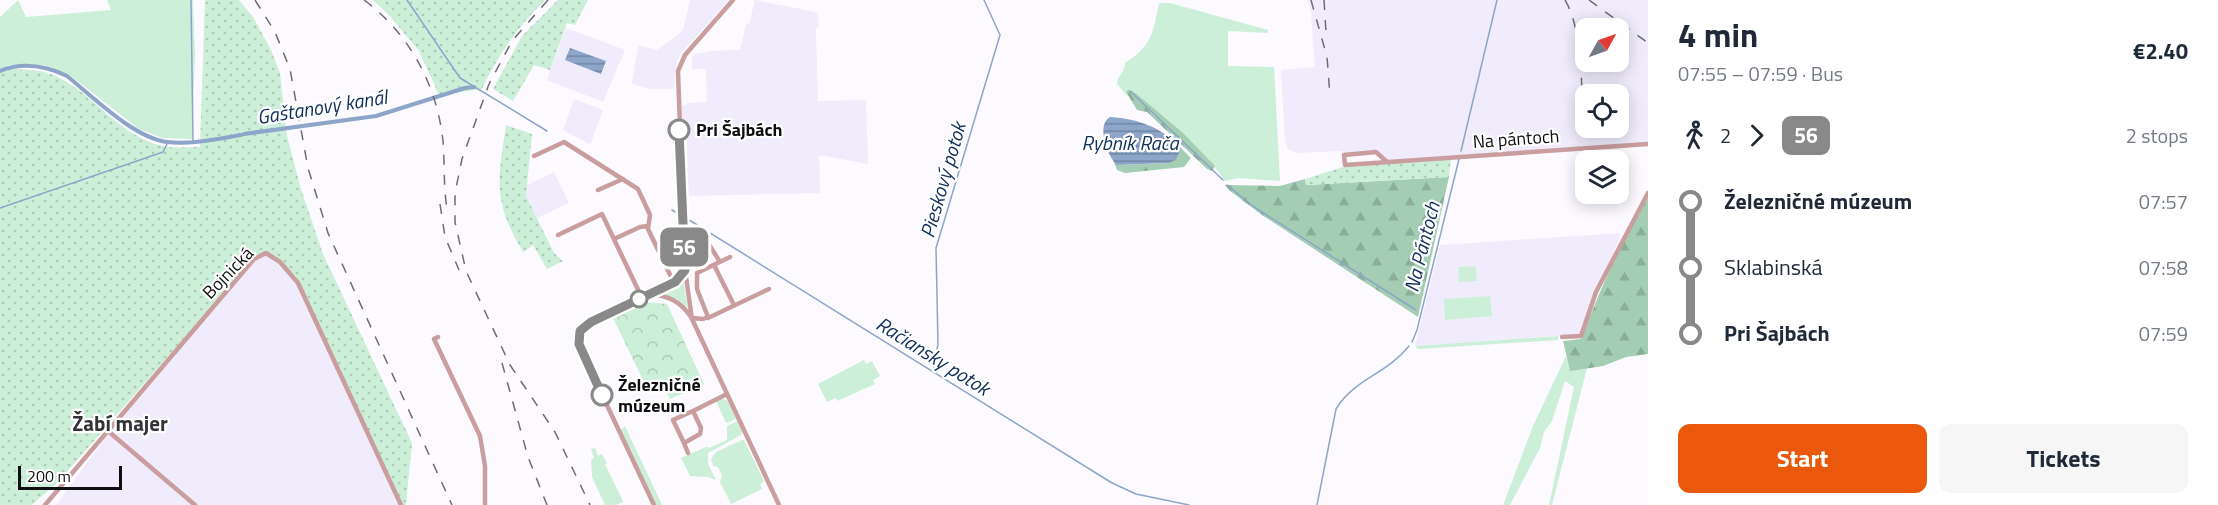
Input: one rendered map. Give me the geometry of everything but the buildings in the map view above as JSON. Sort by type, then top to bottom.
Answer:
[{"type":"street","points":[[734,0],[685,55],[678,68],[685,270],[692,318],[779,505]]},
{"type":"street","points":[[558,138],[638,189],[650,215],[648,226],[674,283]]},
{"type":"street","points":[[534,156],[564,142]]},
{"type":"street","name":"Na pántoch","points":[[1386,161],[1376,152],[1344,155],[1345,165],[1648,144]]},
{"type":"street","points":[[598,190],[623,179]]},
{"type":"street","points":[[1562,337],[1581,336],[1596,292],[1648,193]]},
{"type":"street","points":[[558,235],[602,214],[642,298]]},
{"type":"street","points":[[614,239],[640,227],[648,226]]},
{"type":"street","points":[[684,236],[710,246],[734,306]]},
{"type":"street","name":"Bojnická","points":[[45,505],[254,259],[266,253],[280,262],[298,283],[401,505]]},
{"type":"street","points":[[708,318],[697,289],[697,274],[730,257]]},
{"type":"street","points":[[654,505],[579,344],[580,331],[591,322],[674,283],[685,270]]},
{"type":"street","points":[[650,294],[666,296],[677,301],[692,318],[703,320],[769,289]]},
{"type":"street","points":[[438,337],[434,339],[480,436],[484,466],[485,505]]},
{"type":"street","points":[[688,453],[673,420],[727,394]]},
{"type":"street","points":[[684,443],[700,434],[701,428],[693,411]]},
{"type":"street","points":[[108,431],[195,505]]},
{"type":"shaded area","points":[[690,0],[729,0],[680,54],[676,65],[674,89],[650,89],[632,84],[638,45],[657,50],[683,30]]},
{"type":"shaded area","points":[[755,0],[816,12],[819,27],[816,28],[818,101],[866,100],[868,164],[819,155],[820,193],[685,196],[681,107],[688,103],[707,102],[706,69],[692,69],[692,58],[695,54],[711,51],[740,50]]},
{"type":"shaded area","points":[[1308,0],[1648,0],[1648,144],[1386,161],[1376,152],[1344,155],[1341,151],[1296,153],[1288,149],[1285,141],[1281,70],[1315,67]]},
{"type":"shaded area","points":[[566,28],[625,50],[603,102],[547,80]]},
{"type":"shaded area","points":[[574,99],[603,110],[589,144],[563,130]]},
{"type":"shaded area","points":[[554,172],[569,203],[537,218],[526,196],[527,185]]},
{"type":"shaded area","points":[[1621,233],[1582,334],[1415,346],[1440,245]]},
{"type":"shaded area","points":[[269,253],[281,261],[295,276],[400,505],[56,505],[118,421],[256,255]]},
{"type":"green space","points":[[18,0],[26,17],[111,10],[107,0],[193,0],[195,55],[192,139],[162,138],[139,129],[71,76],[45,65],[9,65],[0,69],[0,17]]},
{"type":"green space","points":[[205,0],[239,0],[253,17],[271,50],[280,73],[287,136],[301,189],[323,254],[412,443],[406,505],[400,505],[295,276],[281,261],[269,253],[256,256],[58,482],[32,505],[0,505],[0,71],[5,68],[46,72],[81,92],[121,125],[151,143],[168,147],[200,147]]},
{"type":"green space","points":[[373,0],[545,0],[509,42],[482,89],[439,95],[419,51],[389,15]]},
{"type":"green space","points":[[558,0],[588,0],[575,25],[567,23],[550,70],[534,65],[513,101],[493,89],[522,36]]},
{"type":"green space","points":[[1159,3],[1170,3],[1268,30],[1268,33],[1228,31],[1228,66],[1274,67],[1280,181],[1238,178],[1225,181],[1193,144],[1145,102],[1126,92],[1128,97],[1117,84],[1125,63],[1141,51],[1150,38]]},
{"type":"green space","points":[[1128,90],[1139,96],[1183,133],[1215,166],[1212,171],[1207,169],[1147,112],[1137,110],[1126,92]]},
{"type":"green space","points":[[506,125],[532,134],[526,196],[554,253],[563,261],[547,269],[533,245],[523,252],[506,218],[502,204],[500,176]]},
{"type":"green space","points":[[1181,148],[1191,158],[1184,167],[1125,173],[1117,170],[1114,162],[1118,165],[1168,163],[1177,156]]},
{"type":"green space","points":[[1451,159],[1449,177],[1306,185],[1305,179],[1346,166]]},
{"type":"green space","points":[[1449,177],[1418,317],[1262,215],[1225,185],[1280,186],[1305,179],[1306,185]]},
{"type":"green space","points":[[1648,198],[1648,354],[1626,357],[1603,366],[1570,371],[1563,341],[1581,339],[1620,249]]},
{"type":"green space","points":[[1476,266],[1477,281],[1459,282],[1458,267]]},
{"type":"green space","points":[[683,279],[688,310],[677,299],[657,293]]},
{"type":"green space","points":[[1490,296],[1492,316],[1445,320],[1444,299]]},
{"type":"green space","points":[[646,302],[667,304],[704,384],[670,399],[661,381],[647,388],[613,318]]},
{"type":"green space","points":[[1558,336],[1558,340],[1418,349],[1415,346]]},
{"type":"green space","points":[[1566,356],[1570,370],[1587,368],[1552,505],[1549,505],[1574,387],[1565,381],[1552,421],[1544,432],[1540,448],[1510,505],[1503,505],[1533,426]]},
{"type":"green space","points":[[864,360],[866,364],[872,361],[880,376],[873,380],[875,384],[837,401],[836,398],[827,402],[818,384]]},
{"type":"green space","points":[[721,398],[728,401],[736,419],[727,423],[725,421],[716,401]]},
{"type":"green space","points":[[737,421],[742,431],[741,435],[708,453],[708,464],[716,480],[690,476],[681,458],[727,440],[727,426]]},
{"type":"green space","points":[[625,426],[662,505],[656,505],[623,435],[621,430]]},
{"type":"green space","points":[[742,440],[764,481],[760,484],[762,489],[731,504],[720,482],[722,476],[718,467],[713,466],[711,459],[716,452]]},
{"type":"green space","points":[[595,448],[598,456],[602,454],[607,463],[605,464],[623,502],[616,505],[605,505],[592,477],[591,460],[594,458],[591,449]]},
{"type":"water","points":[[570,48],[606,61],[601,74],[565,60]]},
{"type":"water","name":"Rybník Rača","points":[[1110,117],[1140,122],[1157,129],[1181,148],[1176,160],[1168,163],[1117,165],[1104,141],[1104,127]]},
{"type":"waterway","points":[[191,0],[193,141]]},
{"type":"waterway","name":"Račiansky potok","points":[[407,0],[460,78],[547,131]]},
{"type":"waterway","name":"Pieskový potok","points":[[933,372],[938,344],[936,248],[1000,35],[984,0]]},
{"type":"waterway","name":"Na Pántoch","points":[[1461,151],[1497,0]]},
{"type":"waterway","name":"Gaštanový kanál","points":[[0,71],[8,68],[34,66],[67,76],[114,115],[154,139],[185,143],[241,135]]},
{"type":"waterway","name":"Gaštanový kanál","points":[[244,134],[376,116],[474,87]]},
{"type":"waterway","points":[[1130,91],[1223,180]]},
{"type":"waterway","points":[[0,208],[163,152],[168,142]]},
{"type":"waterway","name":"Na Pántoch","points":[[1412,342],[1417,330],[1459,159]]},
{"type":"waterway","points":[[1227,185],[1254,207],[1416,310]]},
{"type":"waterway","name":"Račiansky potok","points":[[672,210],[682,216]]},
{"type":"waterway","name":"Račiansky potok","points":[[686,218],[1112,483],[1136,494],[1189,505]]},
{"type":"waterway","name":"Na Pántoch","points":[[1317,505],[1336,409],[1352,390],[1391,363],[1409,346]]},
{"type":"railway","points":[[255,0],[275,32],[290,69],[308,168],[328,233],[452,505]]},
{"type":"railway","points":[[364,0],[380,13],[407,44],[427,80],[440,120],[448,214]]},
{"type":"railway","points":[[548,0],[512,41],[489,84],[462,159],[455,193],[455,222],[466,271],[510,365],[555,432],[590,505]]},
{"type":"railway","points":[[1311,0],[1327,57],[1330,96]]},
{"type":"railway","points":[[1324,0],[1326,32]]},
{"type":"railway","points":[[1565,0],[1576,29],[1582,84]]},
{"type":"railway","points":[[1589,0],[1648,43]]},
{"type":"railway","points":[[440,204],[445,237],[459,270]]},
{"type":"railway","points":[[502,363],[528,457],[547,505]]},
{"type":"bus line","name":"56","points":[[602,395],[579,344],[580,331],[591,322],[675,282],[685,270],[679,130]]},
{"type":"place","name":"Pri Šajbách","points":[[679,130]]},
{"type":"place","name":"Železničné múzeum","points":[[602,395]]},
{"type":"district","name":"Žabí majer","points":[[120,424]]}]
